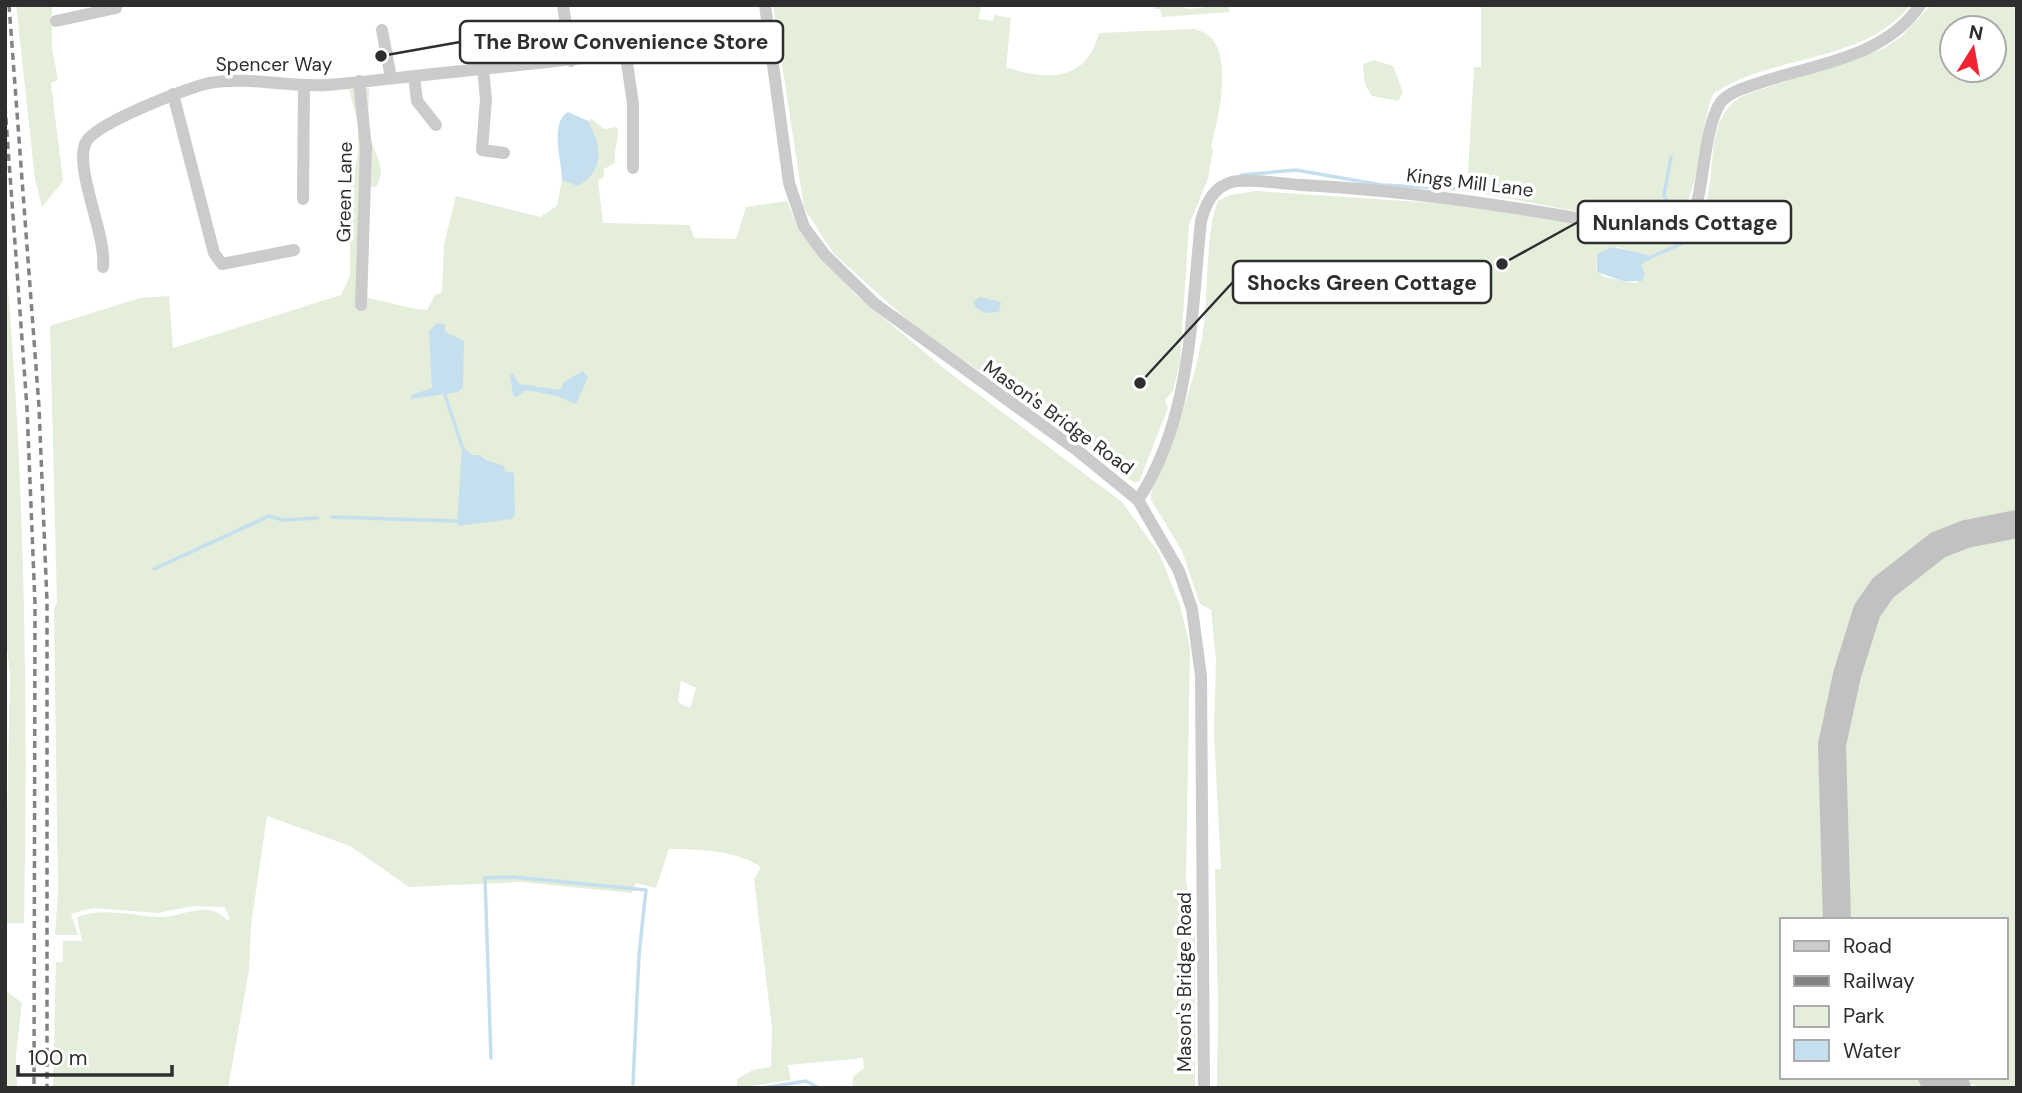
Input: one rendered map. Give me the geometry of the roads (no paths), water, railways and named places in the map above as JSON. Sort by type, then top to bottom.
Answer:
[{"type":"street","points":[[563,5],[571,61]]},
{"type":"street","name":"Mason's Bridge Road","points":[[765,5],[792,198],[804,227],[825,255],[874,303],[907,330],[1078,451],[1138,500],[1179,571],[1198,637],[1201,676],[1204,1088]]},
{"type":"street","name":"Kings Mill Lane","points":[[1138,500],[1160,453],[1185,377],[1200,221],[1206,203],[1232,182],[1353,188],[1483,201],[1650,232],[1675,231],[1684,226],[1694,214],[1715,115],[1724,99],[1750,86],[1857,54],[1879,43],[1920,5]]},
{"type":"street","points":[[56,21],[116,7]]},
{"type":"street","points":[[382,30],[391,78]]},
{"type":"street","name":"Spencer Way","points":[[103,267],[103,247],[86,176],[83,153],[86,142],[93,133],[173,94],[232,80],[304,85],[359,81],[626,56],[769,35]]},
{"type":"street","points":[[626,56],[633,104],[633,168]]},
{"type":"street","points":[[483,69],[486,99],[482,150],[504,153]]},
{"type":"street","points":[[414,76],[417,101],[436,125]]},
{"type":"street","name":"Green Lane","points":[[359,81],[366,148],[361,305]]},
{"type":"street","points":[[303,199],[304,85]]},
{"type":"street","points":[[173,94],[204,221],[214,253],[222,264],[294,250]]},
{"type":"water","points":[[568,112],[588,121],[598,148],[592,174],[577,186],[562,180],[558,133],[562,117]]},
{"type":"water","points":[[1613,247],[1648,255],[1649,260],[1641,265],[1645,274],[1642,281],[1623,281],[1597,272],[1597,254]]},
{"type":"water","points":[[980,297],[1001,302],[999,312],[985,313],[975,307],[973,302]]},
{"type":"water","points":[[438,323],[445,325],[445,332],[464,341],[463,387],[458,392],[411,399],[411,395],[432,388],[429,331]]},
{"type":"water","points":[[583,371],[588,377],[576,404],[557,396],[527,390],[516,397],[513,395],[510,375],[513,374],[519,384],[560,390],[564,382]]},
{"type":"water","points":[[462,446],[472,455],[479,455],[504,466],[505,471],[514,473],[515,515],[512,519],[457,526]]},
{"type":"waterway","points":[[1671,157],[1664,195],[1675,219]]},
{"type":"waterway","points":[[1241,175],[1296,170],[1382,185],[1464,189]]},
{"type":"waterway","points":[[1646,259],[1681,244],[1684,234]]},
{"type":"waterway","points":[[445,395],[462,446]]},
{"type":"waterway","points":[[154,569],[269,516],[283,520],[318,518]]},
{"type":"waterway","points":[[332,517],[456,521]]},
{"type":"waterway","points":[[491,1058],[485,878],[513,877],[646,890],[639,955],[633,1084]]},
{"type":"waterway","points":[[763,1088],[806,1081],[819,1088]]},
{"type":"railway","points":[[9,5],[39,407],[47,602],[47,1088]]},
{"type":"railway","points":[[5,106],[27,408],[35,604],[34,1088]]},
{"type":"place","name":"The Brow Convenience Store","points":[[381,56]]},
{"type":"place","name":"Nunlands Cottage","points":[[1502,264]]},
{"type":"place","name":"Shocks Green Cottage","points":[[1140,383]]}]
